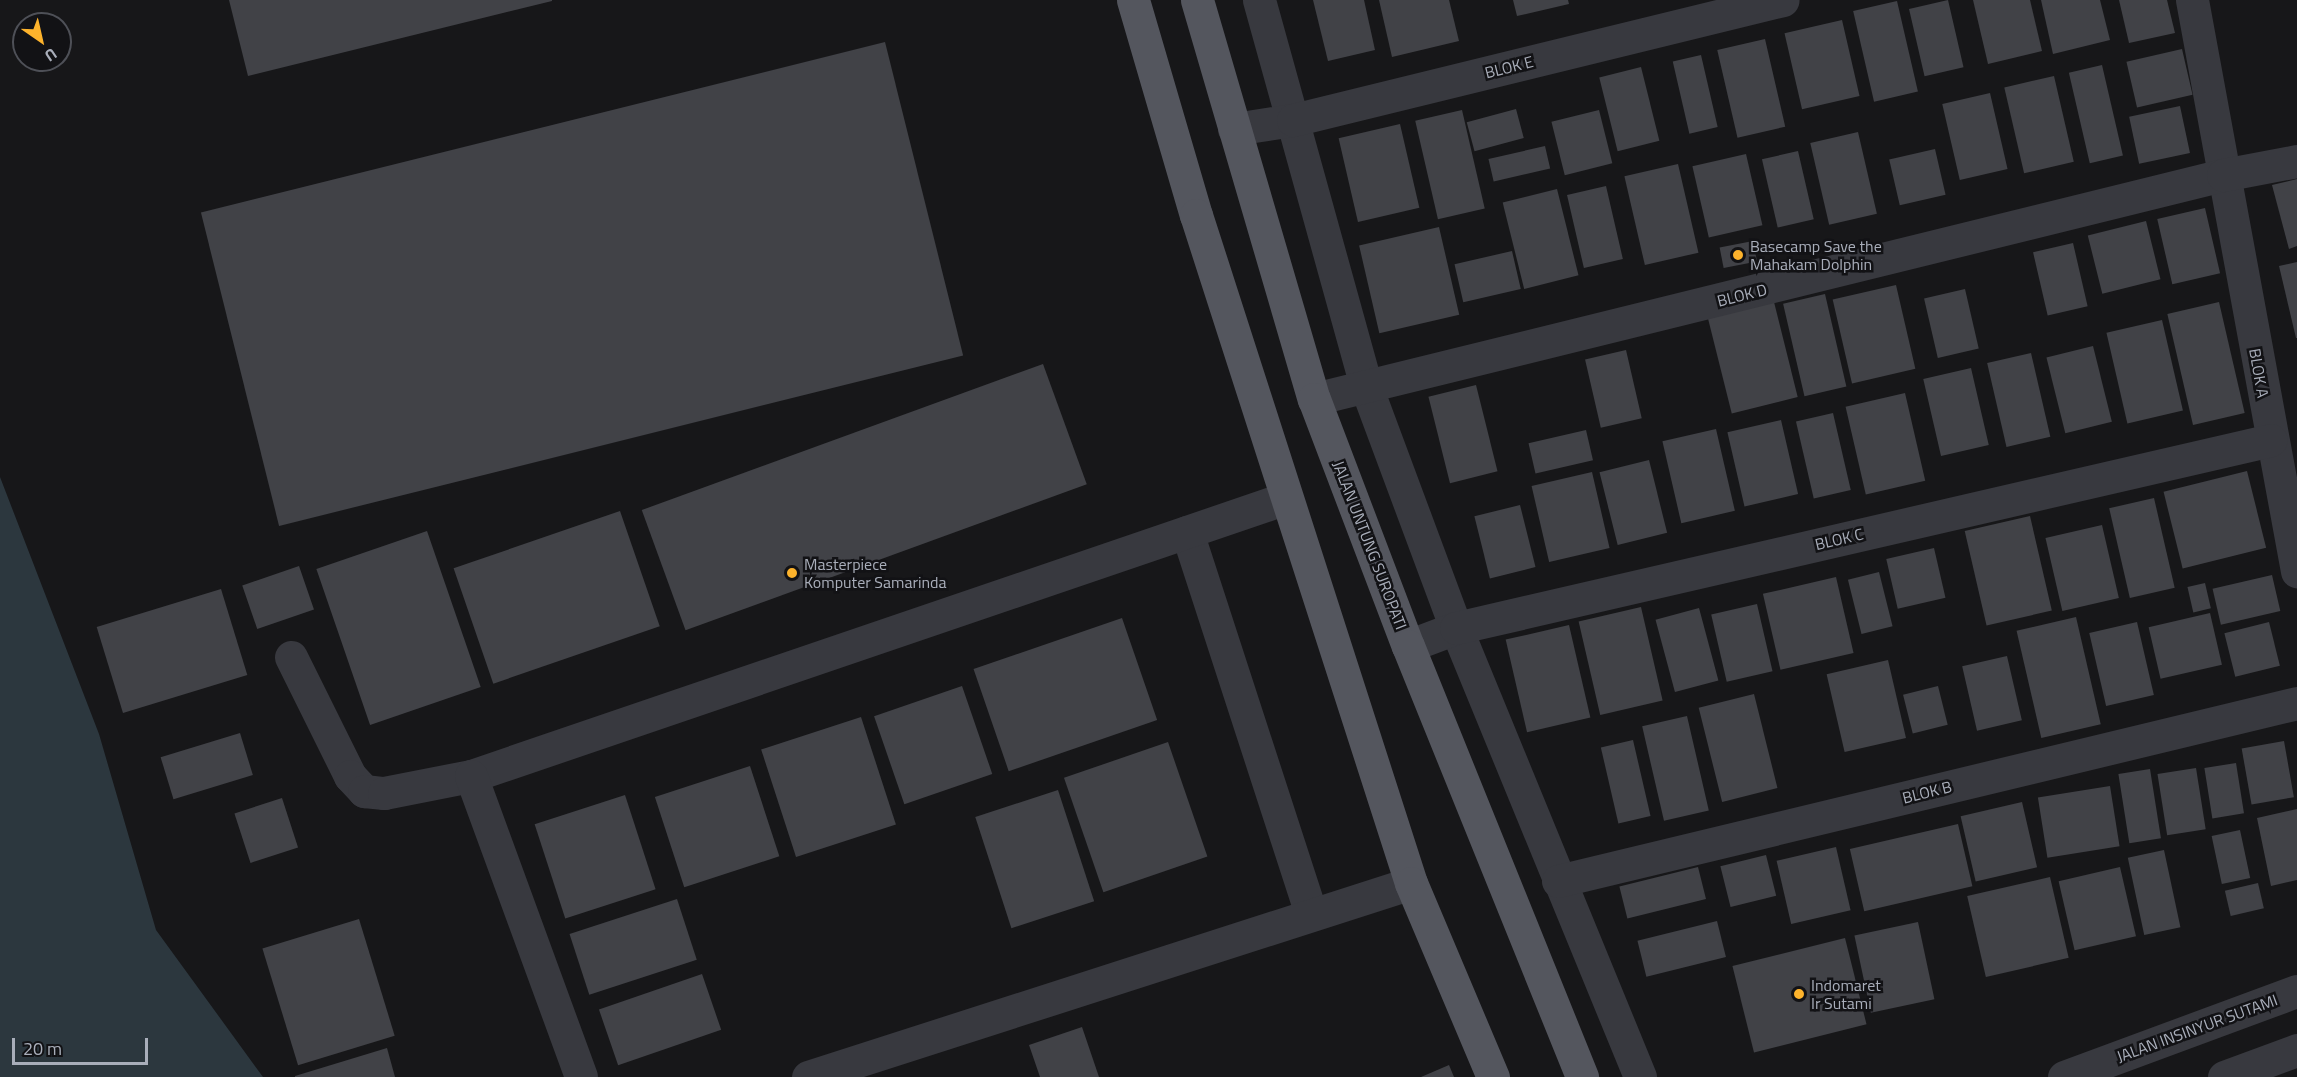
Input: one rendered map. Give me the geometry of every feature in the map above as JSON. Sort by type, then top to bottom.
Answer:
[{"type":"main road","points":[[1133,0],[1196,215],[1411,883],[1493,1077]]},
{"type":"main road","name":"JALAN UNTUNG SUROPATI","points":[[1197,0],[1314,399],[1408,646],[1582,1077]]},
{"type":"street","points":[[1259,0],[1367,389],[1456,628],[1640,1077]]},
{"type":"street","name":"BLOK E","points":[[1234,129],[1293,120],[1783,0]]},
{"type":"street","name":"BLOK A","points":[[2193,0],[2271,440],[2297,571]]},
{"type":"street","name":"BLOK D","points":[[1314,399],[1367,389],[2223,175],[2297,161]]},
{"type":"street","name":"BLOK C","points":[[1408,646],[1456,628],[2271,440]]},
{"type":"street","points":[[291,657],[350,777],[364,791],[384,793],[471,776],[1286,498]]},
{"type":"street","points":[[1187,532],[1311,914]]},
{"type":"street","name":"BLOK B","points":[[1558,881],[2297,703]]},
{"type":"street","points":[[471,776],[581,1077]]},
{"type":"street","points":[[808,1077],[1411,883]]},
{"type":"street","name":"JALAN INSINYUR SUTAMI","points":[[2064,1077],[2297,991]]},
{"type":"street","points":[[2224,1077],[2297,1050]]},
{"type":"shaded area","points":[[0,477],[99,734],[156,930],[263,1077],[0,1077]]},
{"type":"building","points":[[229,0],[552,0],[552,1],[248,76]]},
{"type":"building","points":[[1313,0],[1364,0],[1375,50],[1328,61]]},
{"type":"building","points":[[1379,0],[1449,0],[1459,41],[1392,57]]},
{"type":"building","points":[[1513,0],[1568,0],[1569,4],[1517,16]]},
{"type":"building","points":[[1948,0],[1964,67],[1925,76],[1909,9]]},
{"type":"building","points":[[1973,0],[2030,0],[2042,51],[1988,64]]},
{"type":"building","points":[[2041,0],[2100,0],[2110,40],[2053,54]]},
{"type":"building","points":[[2119,0],[2167,0],[2175,33],[2129,43]]},
{"type":"building","points":[[1897,1],[1918,92],[1874,102],[1853,11]]},
{"type":"building","points":[[1842,20],[1860,96],[1802,109],[1785,33]]},
{"type":"building","points":[[1765,39],[1785,127],[1738,138],[1717,50]]},
{"type":"building","points":[[885,42],[963,355],[279,526],[201,213]]},
{"type":"building","points":[[2182,49],[2193,95],[2137,108],[2126,62]]},
{"type":"building","points":[[1701,55],[1718,127],[1689,134],[1673,62]]},
{"type":"building","points":[[2102,65],[2123,156],[2090,163],[2069,73]]},
{"type":"building","points":[[1641,67],[1659,141],[1618,151],[1599,77]]},
{"type":"building","points":[[2054,76],[2074,162],[2024,173],[2004,87]]},
{"type":"building","points":[[1990,93],[2008,169],[1960,180],[1942,104]]},
{"type":"building","points":[[2180,106],[2190,153],[2139,164],[2129,117]]},
{"type":"building","points":[[1516,109],[1524,138],[1475,151],[1467,122]]},
{"type":"building","points":[[1462,110],[1485,208],[1438,219],[1415,121]]},
{"type":"building","points":[[1599,110],[1612,163],[1565,175],[1551,122]]},
{"type":"building","points":[[1400,124],[1419,208],[1358,222],[1339,138]]},
{"type":"building","points":[[1858,132],[1877,214],[1829,225],[1810,143]]},
{"type":"building","points":[[1545,146],[1550,168],[1494,181],[1488,159]]},
{"type":"building","points":[[1935,149],[1946,195],[1900,205],[1889,160]]},
{"type":"building","points":[[1798,151],[1814,219],[1778,228],[1762,159]]},
{"type":"building","points":[[1746,154],[1762,225],[1709,238],[1692,166]]},
{"type":"building","points":[[1678,164],[1698,253],[1645,265],[1624,176]]},
{"type":"building","points":[[2297,179],[2297,246],[2289,249],[2272,185]]},
{"type":"building","points":[[1606,186],[1623,259],[1584,268],[1567,195]]},
{"type":"building","points":[[1557,189],[1579,275],[1524,289],[1503,203]]},
{"type":"building","points":[[2205,208],[2220,273],[2172,284],[2157,219]]},
{"type":"building","points":[[2146,221],[2161,279],[2102,294],[2088,236]]},
{"type":"building","points":[[1439,227],[1459,315],[1379,333],[1359,245]]},
{"type":"building","name":"Basecamp Save the Mahakam Dolphin","points":[[1753,241],[1757,262],[1724,268],[1720,247]]},
{"type":"building","points":[[2073,243],[2088,306],[2048,316],[2033,252]]},
{"type":"building","points":[[1512,251],[1521,289],[1463,302],[1455,264]]},
{"type":"building","points":[[2297,262],[2297,338],[2296,338],[2279,266]]},
{"type":"building","points":[[1896,285],[1915,369],[1852,383],[1833,300]]},
{"type":"building","points":[[1965,289],[1979,348],[1938,358],[1924,298]]},
{"type":"building","points":[[1825,294],[1846,387],[1804,396],[1783,304]]},
{"type":"building","points":[[1774,302],[1798,397],[1732,414],[1708,318]]},
{"type":"building","points":[[2219,302],[2245,413],[2193,425],[2167,314]]},
{"type":"building","points":[[2162,320],[2183,411],[2127,423],[2106,333]]},
{"type":"building","points":[[2093,346],[2112,422],[2065,433],[2046,358]]},
{"type":"building","points":[[1626,350],[1642,418],[1601,428],[1585,359]]},
{"type":"building","points":[[2031,353],[2050,437],[2006,447],[1987,363]]},
{"type":"building","points":[[1043,364],[1087,484],[686,630],[642,510]]},
{"type":"building","points":[[1971,368],[1989,445],[1941,456],[1923,379]]},
{"type":"building","points":[[1476,385],[1498,471],[1450,483],[1428,397]]},
{"type":"building","points":[[1905,393],[1925,481],[1866,494],[1846,407]]},
{"type":"building","points":[[1833,413],[1851,490],[1814,499],[1796,422]]},
{"type":"building","points":[[1781,420],[1798,494],[1745,506],[1727,432]]},
{"type":"building","points":[[1716,429],[1735,511],[1681,523],[1662,441]]},
{"type":"building","points":[[1586,430],[1593,460],[1535,473],[1529,443]]},
{"type":"building","points":[[1649,460],[1667,533],[1618,545],[1600,472]]},
{"type":"building","points":[[2247,471],[2266,548],[2183,568],[2164,492]]},
{"type":"building","points":[[1592,472],[1610,548],[1549,562],[1532,486]]},
{"type":"building","points":[[2154,498],[2175,588],[2130,598],[2109,508]]},
{"type":"building","points":[[1520,505],[1535,567],[1490,578],[1474,516]]},
{"type":"building","points":[[620,511],[660,626],[493,684],[454,568]]},
{"type":"building","points":[[2030,516],[2052,611],[1987,626],[1965,531]]},
{"type":"building","points":[[2102,525],[2119,598],[2062,611],[2045,538]]},
{"type":"building","points":[[427,531],[481,687],[370,725],[316,569]]},
{"type":"building","points":[[1934,548],[1945,598],[1898,609],[1886,559]]},
{"type":"building","points":[[299,566],[314,609],[257,629],[242,586]]},
{"type":"building","points":[[1879,572],[1893,626],[1861,634],[1848,580]]},
{"type":"building","points":[[2272,575],[2280,611],[2221,625],[2213,589]]},
{"type":"building","points":[[1836,577],[1854,653],[1780,670],[1763,594]]},
{"type":"building","points":[[2205,583],[2211,608],[2193,612],[2187,587]]},
{"type":"building","points":[[221,589],[247,675],[123,713],[97,627]]},
{"type":"building","points":[[1757,604],[1773,671],[1727,682],[1711,615]]},
{"type":"building","points":[[1641,607],[1663,701],[1600,715],[1579,621]]},
{"type":"building","points":[[1699,608],[1718,680],[1675,692],[1656,620]]},
{"type":"building","points":[[2210,613],[2222,665],[2161,679],[2149,627]]},
{"type":"building","points":[[2076,617],[2101,724],[2041,738],[2017,631]]},
{"type":"building","points":[[1122,618],[1157,720],[1009,771],[974,669]]},
{"type":"building","points":[[2137,622],[2154,695],[2106,706],[2089,633]]},
{"type":"building","points":[[2269,622],[2280,666],[2235,677],[2224,633]]},
{"type":"building","points":[[1569,625],[1590,718],[1527,732],[1506,640]]},
{"type":"building","points":[[2007,656],[2022,720],[1977,731],[1962,666]]},
{"type":"building","points":[[1888,660],[1906,738],[1845,752],[1827,674]]},
{"type":"building","points":[[962,686],[992,774],[904,804],[874,716]]},
{"type":"building","points":[[1938,686],[1948,725],[1913,734],[1903,695]]},
{"type":"building","points":[[1754,694],[1777,788],[1722,802],[1699,708]]},
{"type":"building","points":[[1687,716],[1709,811],[1664,821],[1642,726]]},
{"type":"building","points":[[861,717],[896,824],[796,857],[761,749]]},
{"type":"building","points":[[240,733],[253,775],[173,799],[161,757]]},
{"type":"building","points":[[1633,740],[1651,816],[1618,823],[1601,747]]},
{"type":"building","points":[[2284,741],[2294,797],[2252,805],[2242,748]]},
{"type":"building","points":[[1168,742],[1207,856],[1103,892],[1064,778]]},
{"type":"building","points":[[2236,763],[2244,813],[2212,818],[2204,768]]},
{"type":"building","points":[[750,766],[779,856],[684,887],[655,797]]},
{"type":"building","points":[[2196,768],[2206,829],[2167,835],[2157,774]]},
{"type":"building","points":[[2150,769],[2161,838],[2129,843],[2118,774]]},
{"type":"building","points":[[2110,786],[2120,846],[2047,858],[2038,797]]},
{"type":"building","points":[[1058,790],[1094,901],[1011,928],[975,817]]},
{"type":"building","points":[[625,795],[656,889],[565,919],[535,824]]},
{"type":"building","points":[[282,798],[298,847],[251,863],[234,813]]},
{"type":"building","points":[[2022,802],[2037,867],[1976,881],[1961,816]]},
{"type":"building","points":[[2297,809],[2297,880],[2271,886],[2257,818]]},
{"type":"building","points":[[1958,824],[1972,886],[1864,911],[1850,849]]},
{"type":"building","points":[[2240,830],[2250,878],[2222,884],[2212,836]]},
{"type":"building","points":[[1836,847],[1851,910],[1791,924],[1777,861]]},
{"type":"building","points":[[2164,850],[2180,927],[2144,935],[2128,858]]},
{"type":"building","points":[[1766,855],[1776,896],[1731,907],[1720,866]]},
{"type":"building","points":[[1698,867],[1706,899],[1627,919],[1619,887]]},
{"type":"building","points":[[2120,867],[2136,936],[2075,950],[2059,881]]},
{"type":"building","points":[[2050,877],[2069,958],[1986,977],[1967,896]]},
{"type":"building","points":[[2258,883],[2264,908],[2231,916],[2225,891]]},
{"type":"building","points":[[677,899],[697,960],[589,995],[570,934]]},
{"type":"building","points":[[359,919],[395,1036],[298,1065],[262,949]]},
{"type":"building","points":[[1717,921],[1726,957],[1646,977],[1637,941]]},
{"type":"building","points":[[1918,922],[1934,999],[1871,1013],[1854,936]]},
{"type":"building","name":"Indomaret Ir Sutami","points":[[1845,938],[1867,1024],[1754,1052],[1732,966]]},
{"type":"building","points":[[702,974],[721,1030],[618,1065],[599,1009]]},
{"type":"building","points":[[1082,1027],[1099,1077],[1040,1077],[1029,1045]]},
{"type":"building","points":[[387,1048],[395,1077],[295,1077],[295,1076]]},
{"type":"building","points":[[1449,1065],[1454,1077],[1421,1077]]},
{"type":"place","name":"Basecamp Save the Mahakam Dolphin","points":[[1738,255]]},
{"type":"place","name":"Masterpiece Komputer Samarinda","points":[[792,573]]},
{"type":"place","name":"Indomaret Ir Sutami","points":[[1799,994]]}]
